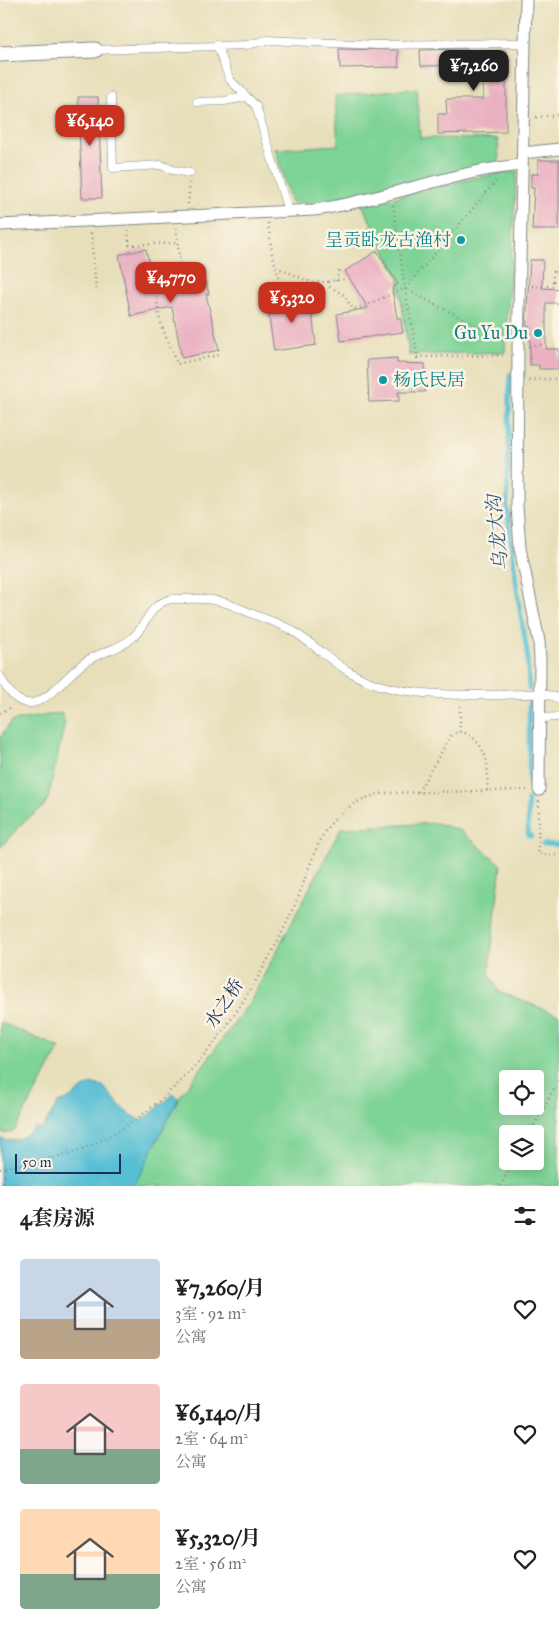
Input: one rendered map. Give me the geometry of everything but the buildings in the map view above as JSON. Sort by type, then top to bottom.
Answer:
[{"type":"street","points":[[526,0],[518,346],[517,506],[520,548],[539,641],[539,790]]},
{"type":"street","points":[[0,54],[95,50]]},
{"type":"street","points":[[0,225],[314,210],[346,206],[494,167],[509,166],[523,159],[559,150]]},
{"type":"lane","points":[[95,50],[247,45],[267,40],[377,44],[525,43]]},
{"type":"lane","points":[[217,46],[230,80],[256,106],[288,210]]},
{"type":"lane","points":[[110,97],[113,168],[161,165],[173,170],[190,173]]},
{"type":"lane","points":[[197,102],[224,101],[246,97]]},
{"type":"lane","points":[[0,676],[12,697],[22,703],[44,698],[57,690],[86,662],[134,637],[149,613],[157,605],[168,600],[206,598],[236,605],[279,624],[293,632],[336,666],[372,682],[398,689],[460,695],[540,695],[559,699]]},
{"type":"lane","points":[[540,718],[559,717]]},
{"type":"path","points":[[524,119],[557,115]]},
{"type":"path","points":[[328,282],[330,287],[344,295],[353,309],[367,307],[387,294],[405,289],[509,166]]},
{"type":"path","points":[[189,199],[190,173]]},
{"type":"path","points":[[391,194],[417,364]]},
{"type":"path","points":[[267,212],[276,267],[282,290]]},
{"type":"path","points":[[175,216],[182,283]]},
{"type":"path","points":[[126,218],[130,251]]},
{"type":"path","points":[[90,220],[96,289]]},
{"type":"path","points":[[130,245],[177,243]]},
{"type":"path","points":[[520,286],[553,286],[553,274],[559,263]]},
{"type":"path","points":[[276,267],[313,283],[346,279]]},
{"type":"path","points":[[335,281],[340,268]]},
{"type":"path","points":[[181,276],[163,283],[159,288],[156,300],[162,325],[177,364],[219,355]]},
{"type":"path","points":[[405,289],[518,346]]},
{"type":"path","points":[[417,357],[506,355]]},
{"type":"path","points":[[518,382],[559,379]]},
{"type":"path","points":[[460,695],[460,732]]},
{"type":"path","points":[[418,792],[450,737],[454,733],[460,732],[474,737],[485,755],[487,791]]},
{"type":"path","points":[[539,790],[538,854],[559,856]]},
{"type":"path","name":"水之桥","points":[[0,1169],[88,1147],[130,1123],[173,1088],[203,1056],[242,1001],[291,913],[319,844],[328,827],[349,806],[360,799],[378,794],[539,790]]},
{"type":"path","points":[[534,1125],[559,1080]]},
{"type":"path","points":[[500,1186],[509,1170]]},
{"type":"green space","points":[[417,88],[420,138],[498,139],[499,163],[316,205],[291,202],[275,149],[338,145],[335,96]]},
{"type":"green space","points":[[517,171],[505,352],[409,355],[398,276],[362,205],[479,177]]},
{"type":"green space","points":[[61,713],[65,722],[48,799],[43,807],[21,824],[0,848],[0,738],[12,721]]},
{"type":"green space","points":[[437,823],[461,831],[501,865],[489,973],[499,992],[559,1015],[559,1186],[134,1186],[178,1099],[250,1002],[341,828]]},
{"type":"green space","points":[[0,1022],[60,1048],[15,1130],[6,1134],[0,1132]]},
{"type":"water","points":[[92,1084],[103,1086],[125,1111],[142,1121],[174,1094],[178,1099],[134,1186],[0,1186],[0,1138],[15,1140],[23,1137],[34,1128],[43,1128],[58,1103],[68,1100],[82,1088]]},
{"type":"waterway","name":"乌龙大沟","points":[[510,374],[507,509],[519,605],[527,651],[529,689]]},
{"type":"waterway","name":"乌龙大沟","points":[[529,700],[529,783]]},
{"type":"waterway","name":"乌龙大沟","points":[[528,799],[528,835],[531,836]]},
{"type":"waterway","name":"乌龙大沟","points":[[543,844],[559,845]]},
{"type":"place","name":"呈贡卧龙古渔村","points":[[461,240]]},
{"type":"place","name":"Gu Yu Du","points":[[538,333]]},
{"type":"place","name":"杨氏民居","points":[[383,380]]}]
